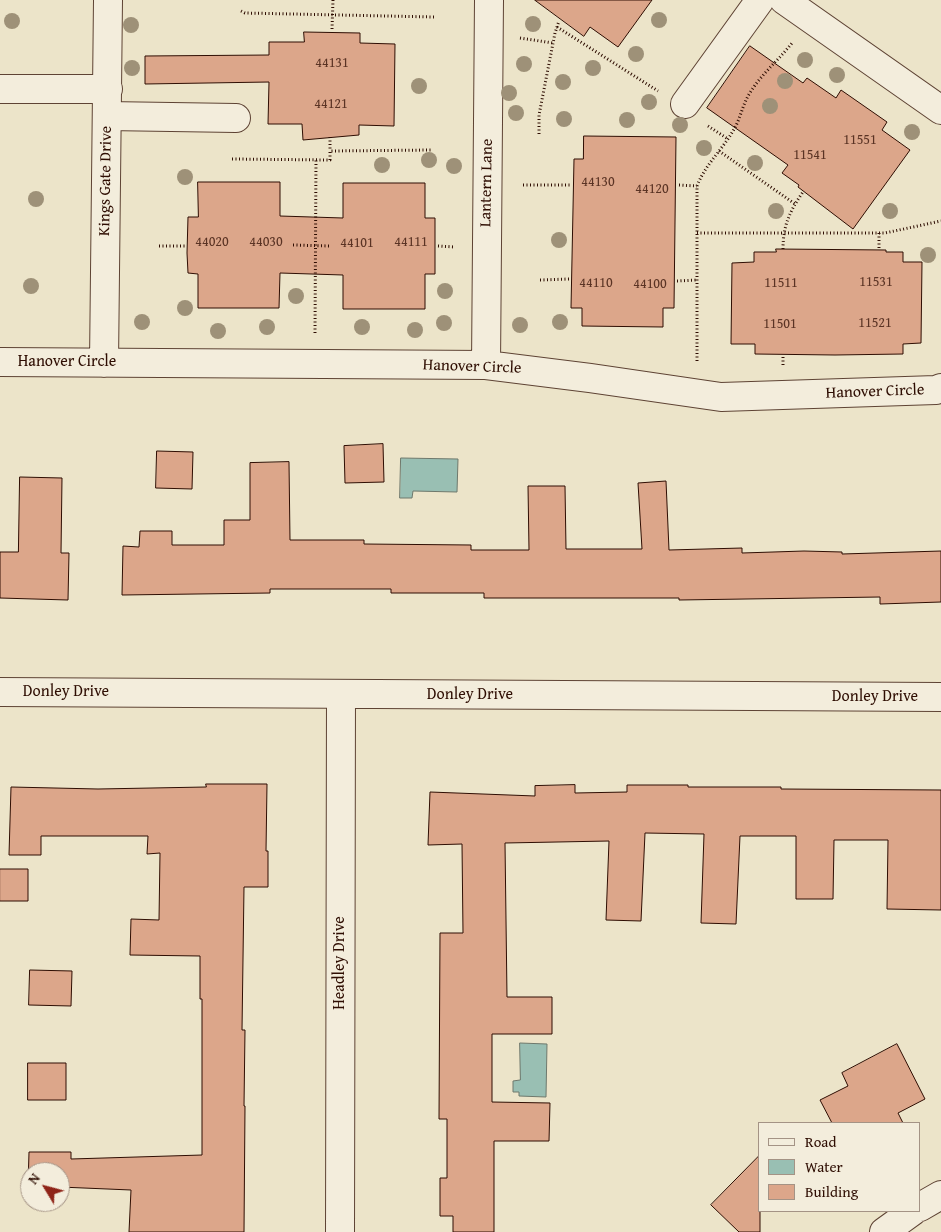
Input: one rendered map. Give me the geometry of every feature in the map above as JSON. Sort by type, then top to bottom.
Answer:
[{"type":"street","name":"Kings Gate Drive","points":[[104,363],[108,0]]},
{"type":"street","name":"Lantern Lane","points":[[486,365],[489,0]]},
{"type":"street","points":[[685,107],[760,0]]},
{"type":"street","points":[[784,0],[941,110]]},
{"type":"street","points":[[0,89],[108,88]]},
{"type":"street","points":[[107,116],[236,118]]},
{"type":"street","name":"Hanover Circle","points":[[0,362],[486,365],[721,397],[936,390],[941,388]]},
{"type":"street","name":"Donley Drive","points":[[0,692],[941,697]]},
{"type":"street","name":"Headley Drive","points":[[340,1232],[341,694]]},
{"type":"street","points":[[921,1206],[941,1195]]},
{"type":"street","points":[[884,1232],[912,1212]]},
{"type":"path","points":[[332,30],[333,0]]},
{"type":"path","points":[[242,12],[434,17]]},
{"type":"path","points":[[539,134],[539,115],[559,21]]},
{"type":"path","points":[[557,27],[685,107],[728,139]]},
{"type":"path","points":[[512,37],[553,43]]},
{"type":"path","points":[[697,369],[697,186],[705,170],[734,130],[748,96],[767,70],[781,58],[794,40]]},
{"type":"path","points":[[232,159],[330,160],[330,137]]},
{"type":"path","points":[[330,151],[432,150]]},
{"type":"path","points":[[719,151],[795,204]]},
{"type":"path","points":[[315,334],[316,159]]},
{"type":"path","points":[[523,185],[570,185]]},
{"type":"path","points":[[678,185],[697,186]]},
{"type":"path","points":[[783,249],[784,228],[795,204],[804,192]]},
{"type":"path","points":[[697,233],[885,234],[941,221]]},
{"type":"path","points":[[879,233],[879,249]]},
{"type":"path","points":[[293,245],[330,246]]},
{"type":"path","points":[[159,246],[185,246]]},
{"type":"path","points":[[438,246],[458,247]]},
{"type":"path","points":[[540,280],[569,280]]},
{"type":"path","points":[[677,280],[697,280]]},
{"type":"water","points":[[401,458],[458,459],[457,492],[413,491],[412,498],[400,498]]},
{"type":"water","points":[[520,1043],[547,1044],[546,1097],[519,1096],[519,1092],[513,1092],[513,1081],[520,1080]]},
{"type":"building","points":[[535,0],[652,0],[618,47],[590,27],[584,36]]},
{"type":"building","points":[[304,32],[360,33],[360,43],[395,44],[394,126],[359,125],[359,135],[303,140],[302,124],[268,124],[269,82],[145,84],[145,56],[269,55],[269,42],[304,42]]},
{"type":"building","points":[[750,46],[803,83],[807,78],[836,98],[841,90],[887,122],[882,130],[910,150],[853,229],[782,173],[788,165],[707,108]]},
{"type":"building","points":[[584,136],[676,137],[674,308],[663,308],[663,327],[582,326],[582,308],[571,308],[574,159],[583,159]]},
{"type":"building","points":[[198,182],[280,182],[280,216],[343,218],[343,183],[425,183],[425,218],[435,218],[435,274],[425,274],[425,309],[343,309],[343,275],[280,273],[279,308],[198,308],[198,274],[188,273],[187,253],[188,217],[198,217]]},
{"type":"building","points":[[776,249],[886,250],[886,252],[903,252],[903,262],[922,262],[921,343],[903,344],[903,354],[835,355],[755,354],[755,344],[731,344],[732,263],[754,262],[754,252],[776,252]]},
{"type":"building","points":[[383,444],[384,482],[345,483],[344,446]]},
{"type":"building","points":[[157,451],[193,452],[192,489],[156,488]]},
{"type":"building","points":[[289,462],[290,540],[364,540],[364,544],[471,545],[471,550],[529,550],[528,486],[565,486],[566,549],[642,549],[638,483],[666,481],[669,550],[742,548],[742,553],[804,551],[842,552],[842,554],[941,551],[941,602],[880,604],[880,597],[679,600],[679,598],[484,598],[484,593],[391,593],[391,589],[270,589],[270,593],[122,595],[123,546],[139,547],[140,531],[172,531],[172,545],[224,545],[224,520],[250,520],[250,463]]},
{"type":"building","points":[[20,477],[62,478],[61,553],[69,553],[68,600],[0,598],[0,552],[18,552]]},
{"type":"building","points":[[206,784],[267,784],[266,851],[268,851],[268,887],[244,887],[242,1030],[245,1030],[244,1232],[129,1232],[131,1190],[70,1187],[70,1162],[29,1162],[29,1152],[71,1152],[71,1159],[202,1155],[202,999],[200,999],[200,956],[130,955],[131,919],[159,920],[160,853],[147,854],[148,836],[41,836],[41,855],[9,855],[11,787],[98,789],[206,787]]},
{"type":"building","points":[[575,785],[575,793],[627,792],[627,785],[781,787],[781,789],[941,790],[941,910],[887,909],[888,840],[834,840],[833,899],[796,899],[796,836],[740,836],[736,924],[701,923],[704,834],[645,833],[641,921],[606,920],[609,841],[505,843],[507,997],[552,997],[552,1034],[492,1034],[492,1102],[550,1103],[549,1141],[494,1141],[494,1232],[453,1232],[453,1216],[440,1216],[440,1178],[447,1178],[447,1119],[439,1119],[440,933],[463,933],[462,844],[428,845],[430,792],[535,796],[535,786]]},
{"type":"building","points":[[0,869],[28,869],[28,901],[0,901]]},
{"type":"building","points":[[30,970],[72,971],[71,1006],[29,1005]]},
{"type":"building","points":[[897,1044],[925,1099],[898,1113],[902,1122],[831,1122],[820,1100],[848,1086],[842,1073]]},
{"type":"building","points":[[28,1063],[66,1063],[66,1100],[28,1100]]},
{"type":"building","points":[[758,1157],[760,1232],[739,1232],[711,1205]]}]
